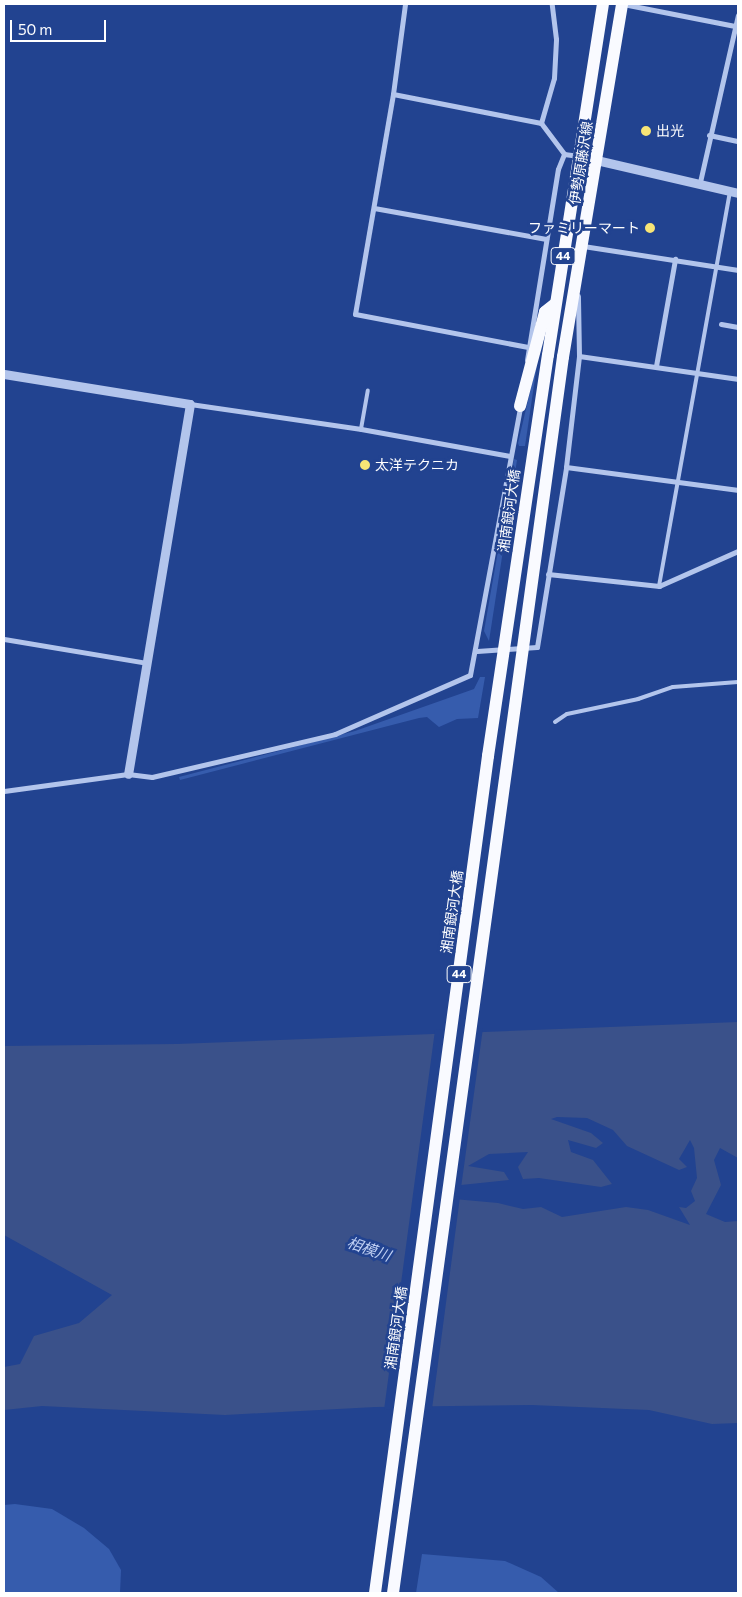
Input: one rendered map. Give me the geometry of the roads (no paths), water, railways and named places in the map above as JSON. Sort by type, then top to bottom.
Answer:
[{"type":"main road","name":"伊勢原藤沢線","points":[[548,355],[603,4]]},
{"type":"main road","name":"伊勢原藤沢線","points":[[393,1593],[563,357],[577,283],[622,4]]},
{"type":"main road","points":[[520,406],[545,312],[555,304]]},
{"type":"main road","name":"湘南銀河大橋","points":[[375,1593],[488,756],[548,355]]},
{"type":"street","points":[[405,4],[393,94],[355,314],[528,347]]},
{"type":"street","points":[[541,123],[554,78],[556,39],[552,4]]},
{"type":"street","points":[[622,4],[735,26]]},
{"type":"street","points":[[700,182],[709,135],[738,15]]},
{"type":"street","points":[[393,94],[541,123],[564,154],[597,159],[700,182],[734,192]]},
{"type":"street","points":[[709,135],[738,141]]},
{"type":"street","points":[[4,791],[128,774],[152,778],[335,734],[470,675],[477,652],[509,456],[520,406],[558,169],[564,154]]},
{"type":"street","points":[[374,208],[546,239]]},
{"type":"street","points":[[583,246],[738,270]]},
{"type":"street","points":[[656,366],[675,259]]},
{"type":"street","points":[[477,652],[537,647],[566,467],[579,356],[577,283]]},
{"type":"street","points":[[721,324],[738,327]]},
{"type":"street","points":[[579,356],[738,379]]},
{"type":"street","points":[[4,374],[361,429],[509,456]]},
{"type":"street","points":[[128,774],[149,663],[190,404]]},
{"type":"street","points":[[566,467],[738,490]]},
{"type":"street","points":[[548,574],[659,586],[738,551]]},
{"type":"street","points":[[4,639],[149,663]]},
{"type":"lane","points":[[659,586],[714,266],[734,192]]},
{"type":"lane","points":[[361,429],[368,391]]},
{"type":"lane","points":[[555,722],[567,714],[638,699],[673,687],[738,682]]},
{"type":"water","name":"相模川","points":[[738,1022],[738,1158],[720,1148],[714,1160],[721,1185],[706,1214],[725,1222],[738,1221],[738,1423],[712,1424],[649,1410],[532,1405],[375,1407],[225,1415],[42,1406],[4,1410],[4,1367],[20,1364],[34,1336],[79,1323],[112,1295],[4,1235],[4,1046],[177,1044]],"holes":[[[557,1117],[587,1118],[613,1130],[627,1146],[679,1170],[687,1167],[679,1159],[690,1140],[694,1148],[697,1178],[691,1191],[695,1201],[686,1208],[679,1207],[690,1225],[648,1210],[626,1207],[562,1217],[541,1207],[523,1209],[498,1203],[432,1197],[442,1187],[509,1180],[504,1172],[468,1166],[489,1154],[528,1152],[518,1167],[523,1179],[539,1178],[601,1187],[612,1184],[593,1160],[571,1152],[568,1140],[596,1148],[603,1143],[591,1133],[551,1119]]]},
{"type":"place","name":"出光","points":[[646,131]]},
{"type":"place","name":"ファミリーマート","points":[[650,228]]},
{"type":"place","name":"太洋テクニカ","points":[[365,465]]}]
